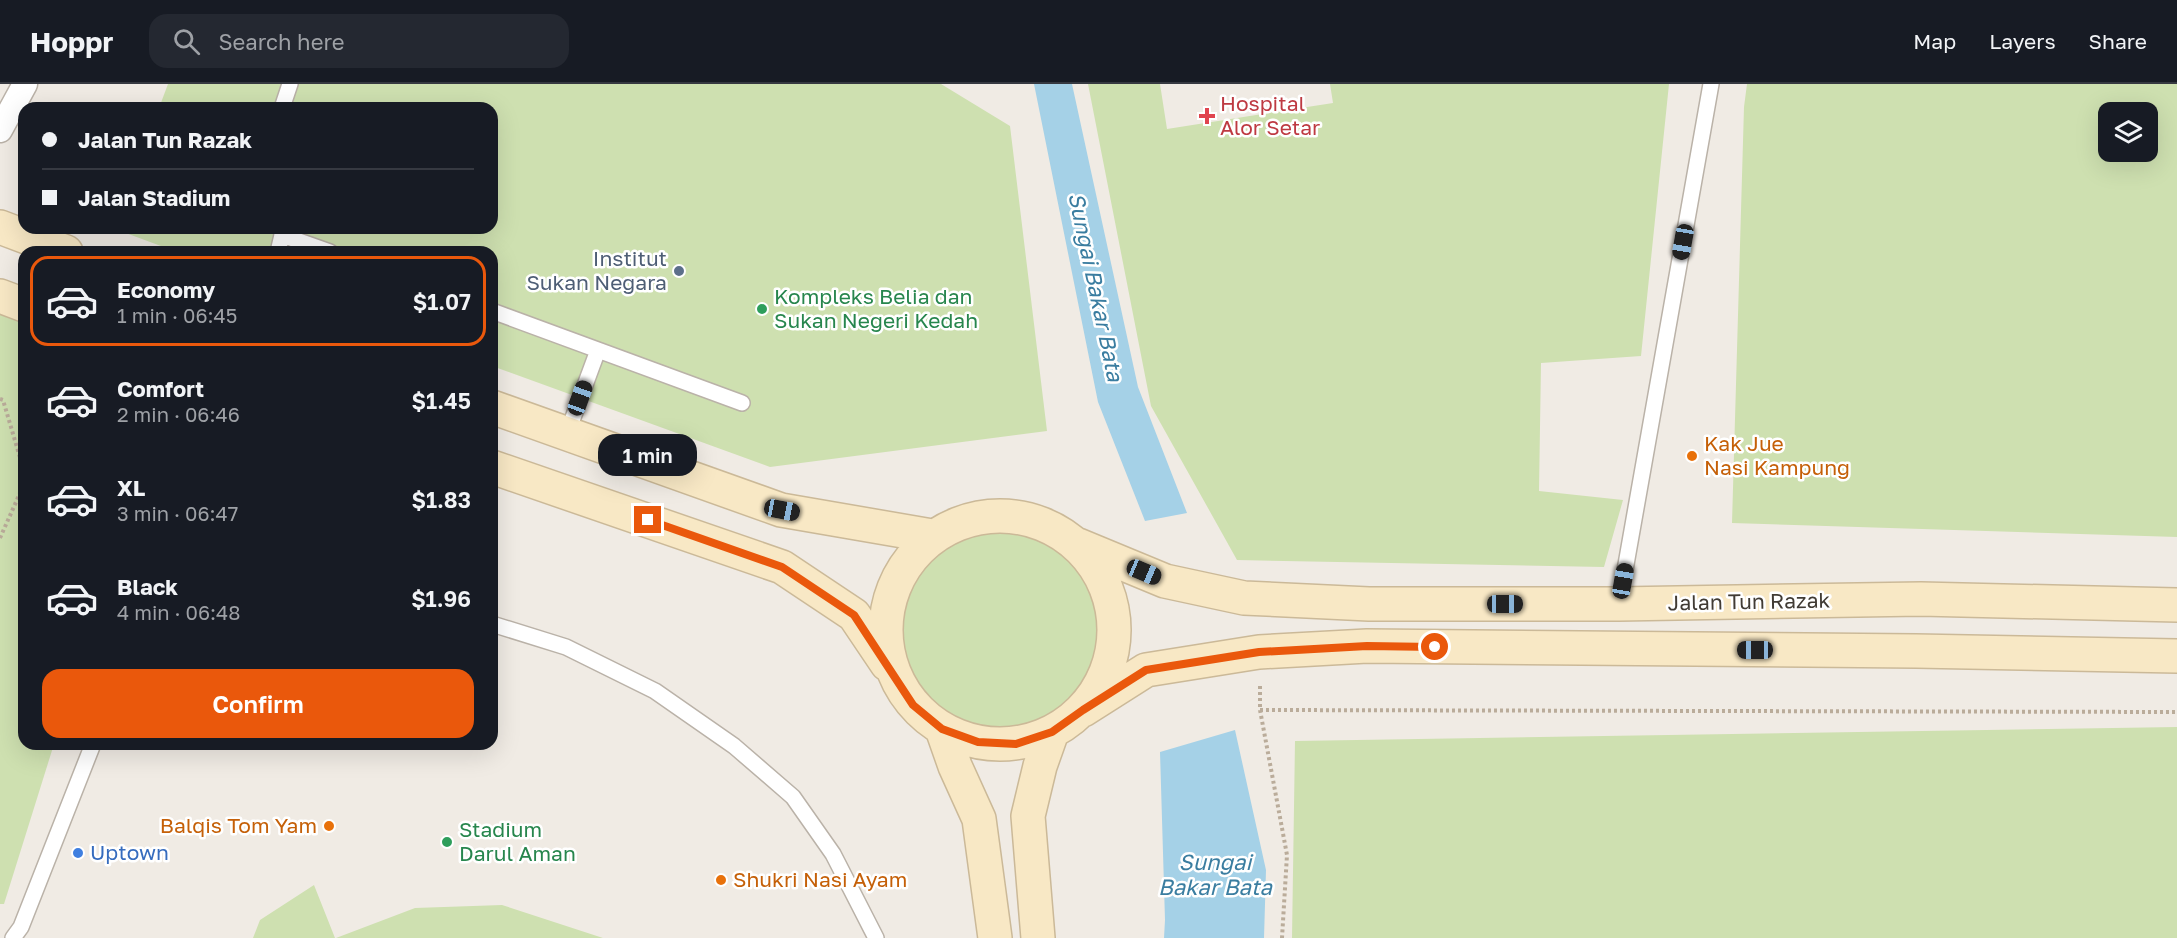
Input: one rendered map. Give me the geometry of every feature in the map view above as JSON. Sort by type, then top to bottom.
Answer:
[{"type":"main road","points":[[0,227],[18,234]]},
{"type":"main road","points":[[18,234],[50,246]]},
{"type":"main road","points":[[0,296],[18,303]]},
{"type":"main road","points":[[498,409],[782,510],[932,536]]},
{"type":"main road","points":[[498,469],[782,567],[854,615],[913,705],[942,729],[978,742],[1016,744],[1052,732],[1146,670],[1259,652],[1367,646],[2177,656]]},
{"type":"main road","points":[[893,673],[885,636],[888,598],[905,564],[932,536],[966,520],[1004,515],[1042,522],[1078,545],[1098,570],[1113,605],[1114,643],[1104,679],[1083,710]]},
{"type":"main road","name":"Jalan Tun Razak","points":[[1078,545],[1166,581],[1244,598],[1369,604],[1619,604],[1921,599],[2177,605]]},
{"type":"main road","points":[[942,729],[955,766],[979,819],[995,938]]},
{"type":"main road","points":[[1038,938],[1028,816],[1040,766],[1052,732]]},
{"type":"street","points":[[0,130],[26,84]]},
{"type":"lane","points":[[284,102],[290,84]]},
{"type":"lane","points":[[1619,604],[1711,84]]},
{"type":"lane","points":[[289,234],[316,246]]},
{"type":"lane","points":[[498,313],[742,403]]},
{"type":"lane","points":[[567,434],[598,350]]},
{"type":"lane","points":[[498,626],[566,647],[655,691],[734,746],[793,797],[833,855],[876,938]]},
{"type":"lane","points":[[13,938],[21,927],[91,750]]},
{"type":"path","points":[[0,399],[3,400],[18,451]]},
{"type":"path","points":[[0,538],[18,498]]},
{"type":"path","points":[[1259,652],[1260,710],[1287,855],[1282,938]]},
{"type":"path","points":[[1260,710],[2177,712]]},
{"type":"green space","name":"Kompleks Belia dan Sukan Negeri Kedah","points":[[168,84],[941,84],[1010,126],[1047,431],[770,467],[498,368],[498,246],[161,246],[128,234],[498,234],[498,102],[161,102]]},
{"type":"green space","points":[[1088,84],[1160,84],[1167,129],[1333,103],[1330,84],[1669,84],[1641,356],[1541,363],[1539,491],[1623,500],[1604,567],[1237,560],[1151,406]]},
{"type":"green space","points":[[1747,84],[2177,84],[2177,537],[1732,523],[1744,107]]},
{"type":"green space","points":[[0,309],[18,314],[18,750],[52,750],[4,904],[0,904]]},
{"type":"green space","points":[[1000,532],[1019,534],[1046,544],[1062,554],[1076,568],[1090,593],[1096,611],[1098,630],[1096,649],[1086,676],[1076,692],[1062,706],[1037,720],[1019,726],[1000,728],[981,726],[954,716],[938,706],[924,692],[910,667],[904,649],[902,630],[904,611],[914,584],[924,568],[938,554],[963,540],[981,534]]},
{"type":"green space","points":[[2177,727],[2177,938],[1292,938],[1295,741]]},
{"type":"green space","points":[[314,885],[335,938],[253,938],[260,920]]},
{"type":"green space","points":[[502,905],[603,938],[336,938],[415,908]]},
{"type":"water","name":"Sungai Bakar Bata","points":[[1034,84],[1072,84],[1138,387],[1187,513],[1145,521],[1098,402]]},
{"type":"water","name":"Sungai Bakar Bata","points":[[1235,730],[1266,870],[1264,938],[1164,938],[1160,752]]},
{"type":"place","name":"Hospital Alor Setar","points":[[1207,116]]},
{"type":"place","name":"Institut Sukan Negara","points":[[679,271]]},
{"type":"place","name":"Kompleks Belia dan Sukan Negeri Kedah","points":[[762,309]]},
{"type":"place","name":"Kak Jue Nasi Kampung","points":[[1692,456]]},
{"type":"place","name":"Balqis Tom Yam","points":[[329,826]]},
{"type":"place","name":"Stadium Darul Aman","points":[[447,842]]},
{"type":"place","name":"Uptown","points":[[78,853]]},
{"type":"place","name":"Shukri Nasi Ayam","points":[[721,880]]},
{"type":"route","points":[[648,520],[782,567],[854,615],[913,705],[942,729],[978,742],[1016,744],[1052,732],[1146,670],[1259,652],[1367,646],[1435,647]]}]
